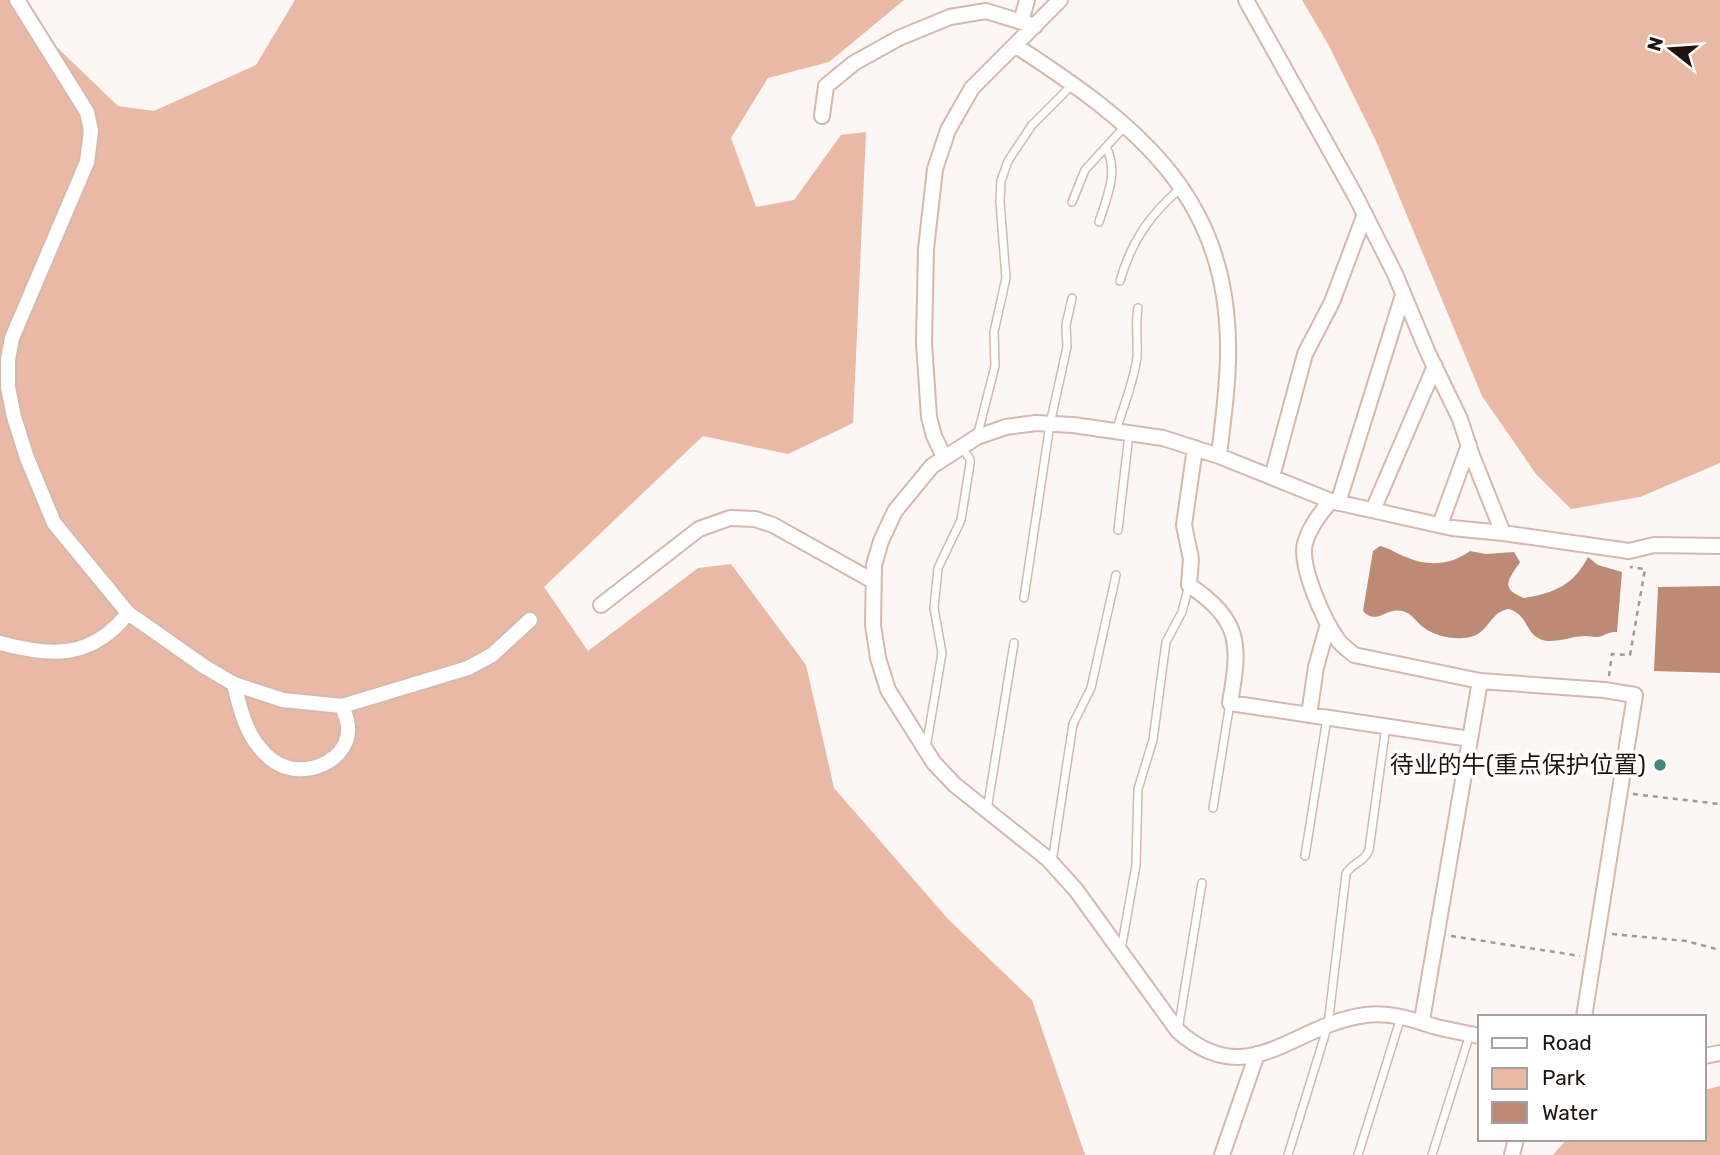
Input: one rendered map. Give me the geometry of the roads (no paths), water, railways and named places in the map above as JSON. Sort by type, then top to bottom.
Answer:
[{"type":"street","points":[[17,0],[87,112],[91,131],[87,162],[78,188],[12,338],[8,359],[10,397],[27,458],[54,523],[128,613],[234,684],[283,701],[342,706],[468,668],[492,655],[530,620]]},
{"type":"street","points":[[1027,0],[1028,24]]},
{"type":"street","points":[[944,457],[934,436],[929,416],[924,343],[926,249],[932,187],[942,146],[960,106],[986,72],[1016,46],[1028,24],[1060,0]]},
{"type":"street","points":[[1246,0],[1364,214],[1404,295],[1460,419],[1503,533]]},
{"type":"street","points":[[822,116],[826,86],[854,63],[899,37],[950,17],[986,10],[1028,24]]},
{"type":"street","points":[[1016,46],[1074,83],[1126,124],[1161,159],[1196,210],[1217,261],[1226,305],[1228,371],[1219,456]]},
{"type":"street","points":[[1272,477],[1305,354],[1332,302],[1364,214]]},
{"type":"street","points":[[1404,295],[1334,502],[1317,517],[1305,544],[1304,559],[1328,624],[1340,643],[1354,655],[1480,681],[1606,690],[1635,695],[1584,1015]]},
{"type":"street","points":[[1373,510],[1435,366]]},
{"type":"street","points":[[1475,1035],[1431,1025],[1422,1020],[1384,1014],[1366,1015],[1328,1025],[1295,1042],[1257,1054],[1230,1058],[1198,1046],[1178,1031],[1076,890],[1051,863],[955,785],[925,749],[888,690],[878,658],[873,625],[873,581],[874,565],[881,541],[895,511],[932,467],[977,437],[1006,426],[1050,424],[1163,438],[1219,456],[1334,502],[1440,525],[1631,551],[1654,545],[1720,546]]},
{"type":"street","points":[[1440,525],[1469,445]]},
{"type":"street","points":[[1195,448],[1184,512],[1184,533],[1191,559],[1189,585],[1207,597],[1221,613],[1234,636],[1237,650],[1230,703],[1470,739]]},
{"type":"street","points":[[600,605],[699,530],[730,518],[755,519],[774,525],[873,581]]},
{"type":"street","points":[[0,643],[49,653],[69,652],[92,645],[117,627],[128,613]]},
{"type":"street","points":[[1309,715],[1316,667],[1328,624]]},
{"type":"street","points":[[1422,1020],[1480,681]]},
{"type":"street","points":[[234,684],[247,726],[258,747],[285,767],[308,770],[337,755],[345,744],[348,727],[342,706]]},
{"type":"street","points":[[1222,1155],[1257,1054]]},
{"type":"lane","points":[[977,437],[995,366],[994,332],[1006,278],[1001,181],[1008,161],[1032,125],[1074,83]]},
{"type":"lane","points":[[1072,202],[1085,170],[1126,124]]},
{"type":"lane","points":[[1100,222],[1112,176],[1111,157],[1106,147]]},
{"type":"lane","points":[[1120,281],[1126,258],[1139,233],[1181,188]]},
{"type":"lane","points":[[1024,598],[1050,424],[1067,347],[1066,324],[1072,298]]},
{"type":"lane","points":[[1118,530],[1122,432],[1137,355],[1135,327],[1138,308]]},
{"type":"lane","points":[[925,749],[942,653],[934,608],[938,568],[961,520],[970,464],[970,459],[961,446]]},
{"type":"lane","points":[[1051,863],[1073,724],[1091,688],[1116,575]]},
{"type":"lane","points":[[1121,951],[1136,865],[1138,789],[1153,740],[1166,642],[1182,612],[1189,585]]},
{"type":"lane","points":[[987,811],[1014,643]]},
{"type":"lane","points":[[1213,808],[1230,703]]},
{"type":"lane","points":[[1304,856],[1327,717]]},
{"type":"lane","points":[[1288,1155],[1328,1025],[1346,874],[1349,867],[1363,860],[1369,850],[1386,726]]},
{"type":"lane","points":[[1178,1031],[1202,883]]},
{"type":"lane","points":[[1358,1155],[1401,1017]]},
{"type":"lane","points":[[1432,1155],[1475,1035]]},
{"type":"water","points":[[1380,546],[1414,560],[1431,563],[1447,562],[1470,551],[1486,554],[1514,552],[1520,562],[1508,582],[1511,590],[1524,598],[1554,590],[1570,581],[1588,557],[1598,565],[1622,572],[1617,632],[1598,637],[1545,641],[1535,636],[1520,615],[1509,609],[1498,613],[1476,635],[1456,638],[1428,631],[1411,615],[1402,611],[1391,611],[1373,617],[1363,611],[1373,551]]},
{"type":"water","points":[[1720,586],[1720,673],[1654,671],[1658,587]]},
{"type":"place","name":"待业的牛(重点保护位置)","points":[[1660,765]]}]
